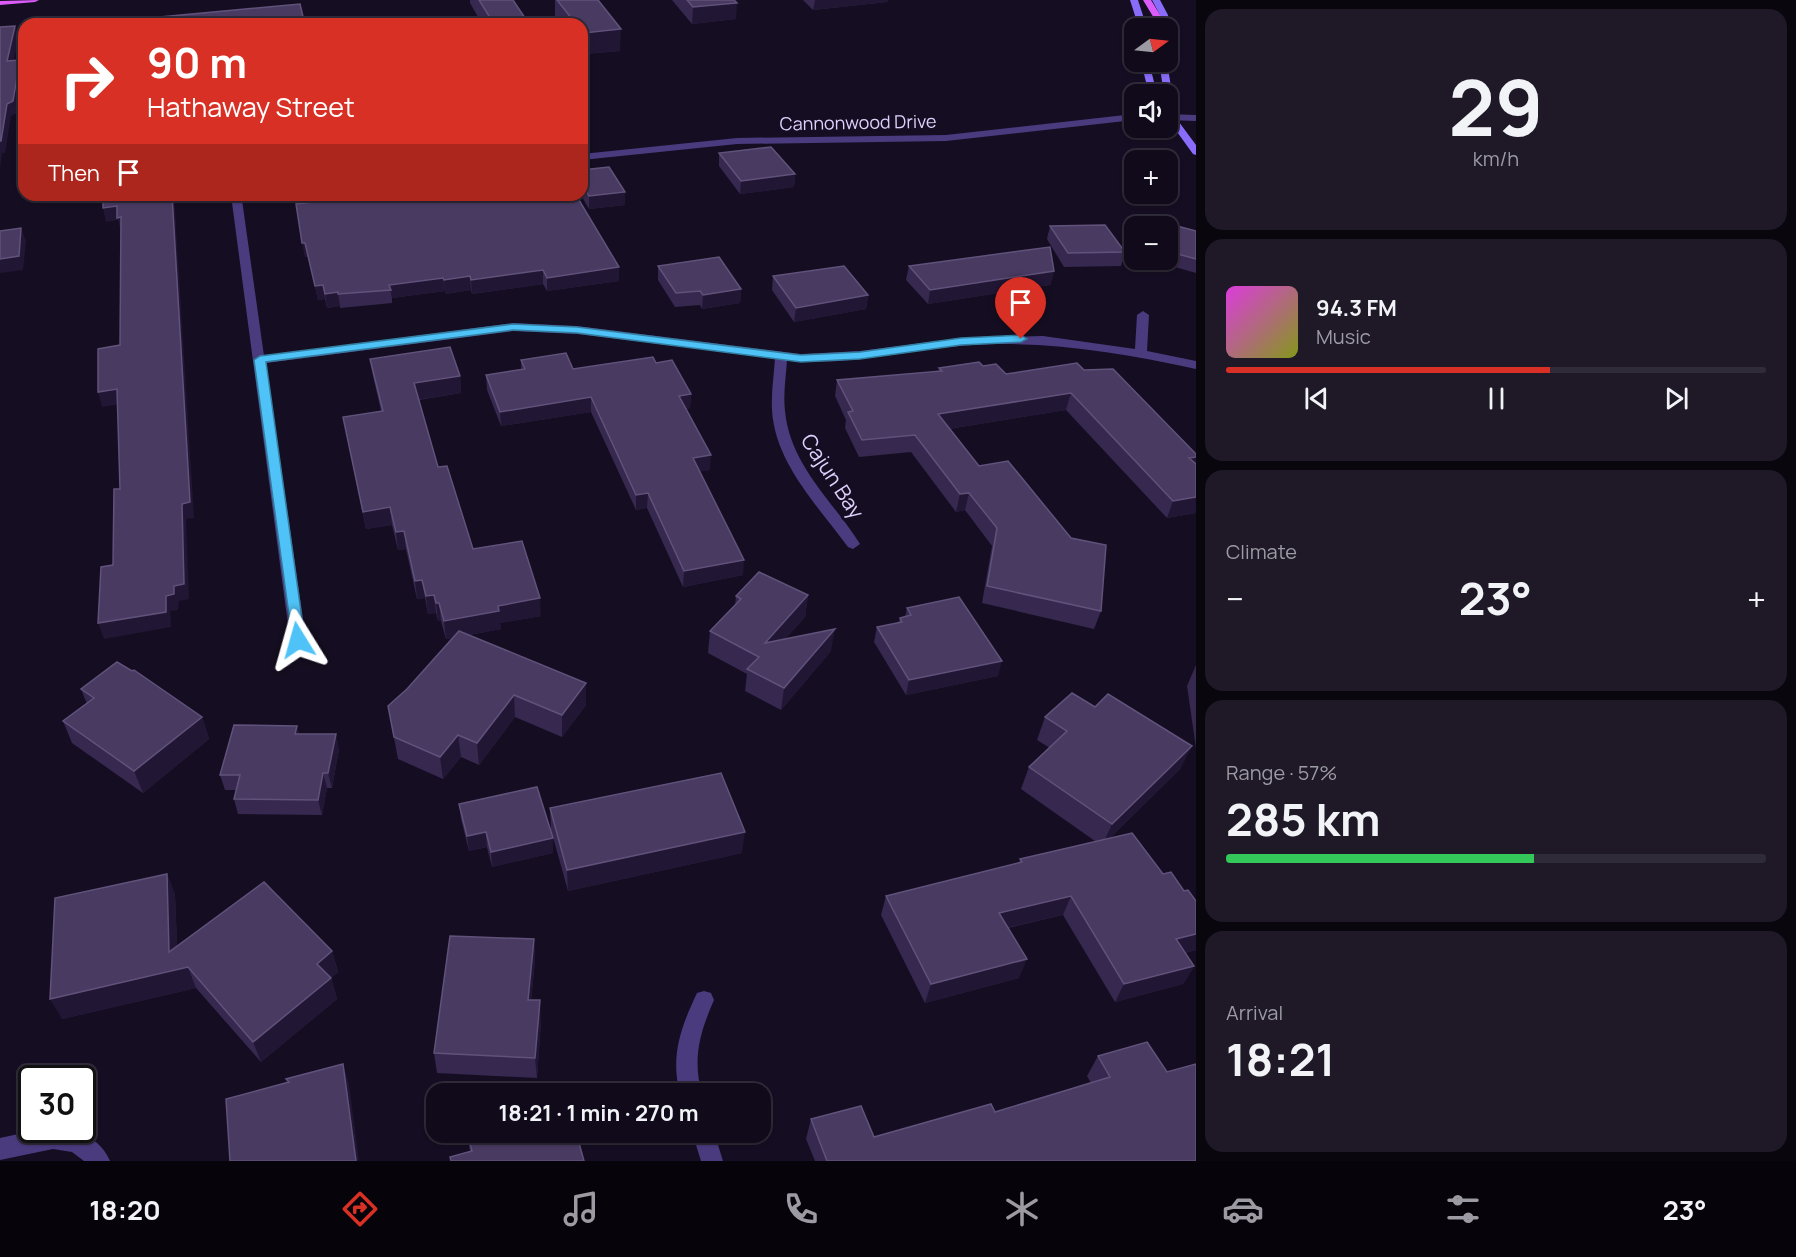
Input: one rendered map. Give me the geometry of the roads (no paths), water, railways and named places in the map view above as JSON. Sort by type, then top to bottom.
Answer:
[{"type":"main road","points":[[0,3],[35,0]]},
{"type":"main road","points":[[1147,0],[1158,18]]},
{"type":"street","points":[[1134,0],[1140,18]]},
{"type":"street","points":[[1156,0],[1164,18]]},
{"type":"street","points":[[1178,117],[1196,118]]},
{"type":"street","name":"Cannonwood Drive","points":[[588,156],[737,141],[946,138],[1124,118]]},
{"type":"street","points":[[1178,128],[1196,152]]},
{"type":"street","points":[[237,201],[298,640]]},
{"type":"street","points":[[1141,353],[1143,315]]},
{"type":"street","points":[[260,360],[513,327],[577,330],[781,357],[840,357],[961,342],[1021,339],[1092,345],[1196,365]]},
{"type":"street","name":"Cajun Bay","points":[[781,357],[778,401],[783,435],[799,469],[853,544]]},
{"type":"street","points":[[687,1083],[687,1036],[704,1000]]},
{"type":"street","points":[[0,1149],[48,1139],[72,1139],[94,1155]]},
{"type":"street","points":[[706,1143],[712,1161]]}]
